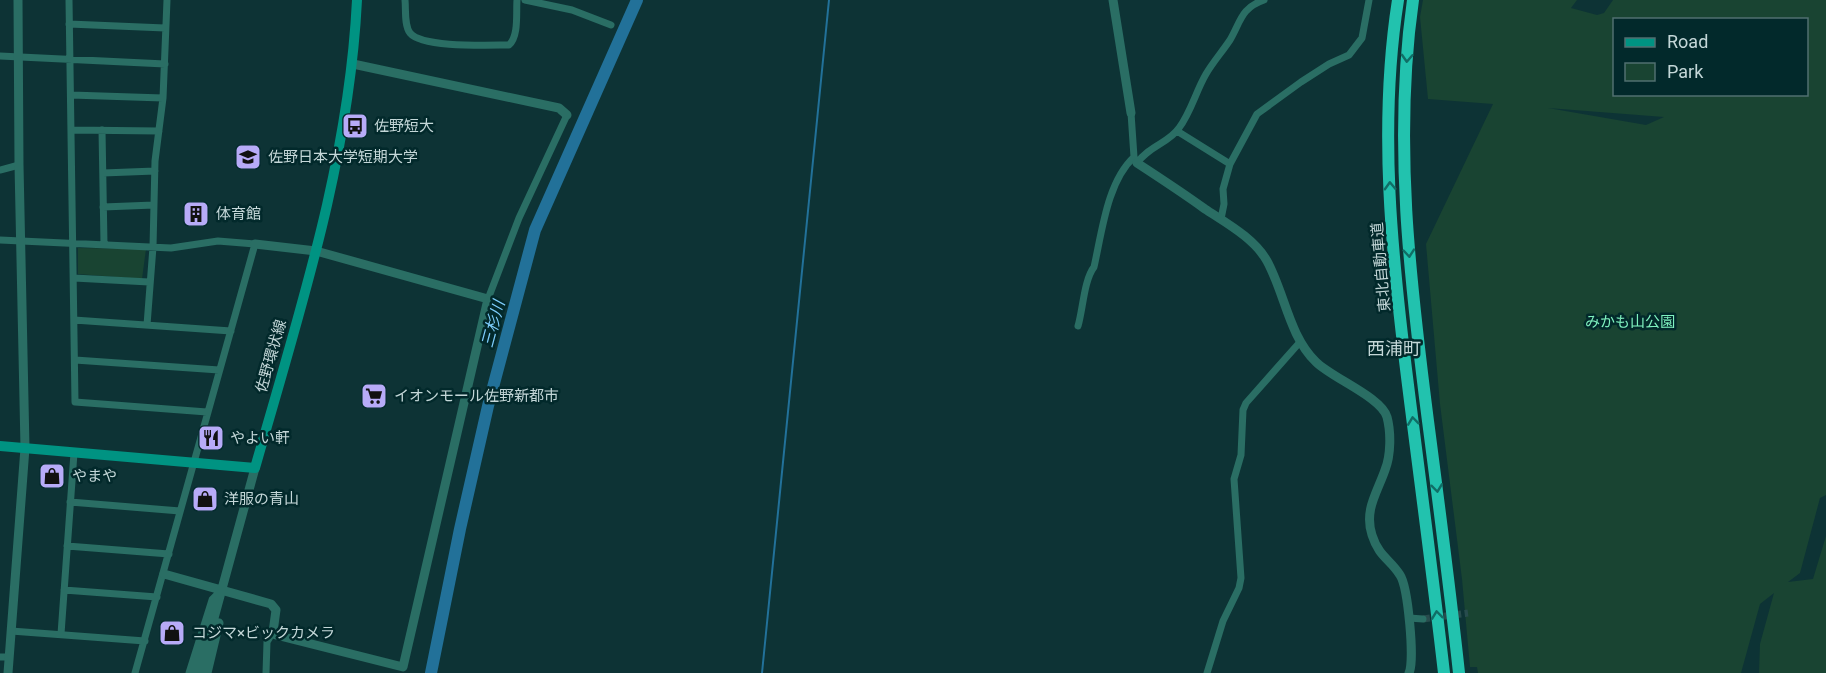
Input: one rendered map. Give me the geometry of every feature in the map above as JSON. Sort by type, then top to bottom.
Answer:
[{"type":"highway","name":"東北自動車道","points":[[1398,0],[1389,94],[1389,183],[1392,232],[1403,341],[1444,673]]},
{"type":"highway","name":"東北自動車道","points":[[1413,0],[1405,95],[1404,152],[1407,232],[1418,341],[1459,673]]},
{"type":"main road","name":"佐野環状線","points":[[255,468],[316,251],[341,145],[353,64],[357,0]]},
{"type":"main road","points":[[0,446],[255,468]]},
{"type":"street","points":[[8,673],[5,657],[11,631],[26,448],[19,165],[18,0]]},
{"type":"street","points":[[69,0],[75,402],[207,412]]},
{"type":"street","points":[[147,325],[153,247],[155,171],[163,98],[167,0]]},
{"type":"street","points":[[405,0],[407,26],[414,37],[435,44],[509,45],[514,36],[517,0]]},
{"type":"street","points":[[525,0],[572,10],[611,25]]},
{"type":"street","points":[[1113,0],[1131,112],[1136,160],[1221,219],[1255,246],[1266,260],[1300,342],[1315,362],[1369,398],[1386,413],[1389,428],[1386,469],[1372,499],[1369,512],[1379,552],[1401,575],[1405,587],[1412,668],[1409,673]]},
{"type":"street","points":[[1078,326],[1084,305],[1088,275],[1094,267],[1115,184],[1126,164],[1136,160],[1177,131],[1207,73],[1226,47],[1245,11],[1255,3],[1264,0]]},
{"type":"street","points":[[1221,219],[1224,204],[1223,189],[1230,164],[1257,114],[1301,82],[1348,55],[1362,38],[1369,0]]},
{"type":"street","points":[[69,24],[165,28]]},
{"type":"street","points":[[0,56],[165,64]]},
{"type":"street","points":[[273,632],[287,639],[403,670],[488,299],[519,218],[567,116],[559,108],[353,64]]},
{"type":"street","points":[[70,95],[163,98]]},
{"type":"street","points":[[71,130],[159,131]]},
{"type":"street","points":[[102,130],[104,244]]},
{"type":"street","points":[[1177,131],[1230,164]]},
{"type":"street","points":[[0,170],[19,165]]},
{"type":"street","points":[[103,173],[155,171]]},
{"type":"street","points":[[103,207],[154,205]]},
{"type":"street","points":[[0,240],[171,248],[218,241],[316,251],[488,299]]},
{"type":"street","points":[[135,673],[255,244]]},
{"type":"street","points":[[74,278],[149,282]]},
{"type":"street","points":[[74,320],[231,331]]},
{"type":"street","points":[[1207,673],[1223,621],[1239,588],[1241,578],[1234,479],[1240,455],[1243,410],[1246,403],[1300,342]]},
{"type":"street","points":[[75,360],[219,370]]},
{"type":"street","points":[[61,634],[74,453]]},
{"type":"street","points":[[199,673],[255,468]]},
{"type":"street","points":[[70,502],[180,511]]},
{"type":"street","points":[[67,546],[169,554]]},
{"type":"street","points":[[164,574],[274,606],[276,614],[273,632],[267,642],[266,673]]},
{"type":"street","points":[[64,590],[158,597]]},
{"type":"street","points":[[190,673],[213,600],[222,590]]},
{"type":"street","points":[[207,673],[223,601],[222,590]]},
{"type":"street","points":[[1409,618],[1423,619]]},
{"type":"street","points":[[0,630],[145,641]]},
{"type":"green space","name":"みかも山公園","points":[[1423,0],[1577,0],[1571,8],[1597,15],[1604,13],[1613,0],[1826,0],[1826,495],[1820,498],[1800,573],[1788,582],[1813,579],[1826,536],[1826,673],[1759,673],[1760,644],[1774,593],[1760,604],[1741,673],[1478,673],[1477,667],[1470,667],[1462,579],[1440,404],[1426,244],[1493,104],[1428,99],[1420,17]],"holes":[[[1548,108],[1664,117],[1646,125]]]},
{"type":"green space","points":[[78,248],[146,249],[142,279],[78,274]]},
{"type":"waterway","name":"三杉川","points":[[431,673],[488,406],[535,230],[637,0]]},
{"type":"waterway","points":[[762,673],[829,0]]},
{"type":"tunnel","points":[[1423,619],[1468,613]]},
{"type":"place","name":"佐野短大","points":[[355,126]]},
{"type":"place","name":"佐野日本大学短期大学","points":[[248,157]]},
{"type":"place","name":"体育館","points":[[196,214]]},
{"type":"place","name":"イオンモール佐野新都市","points":[[374,396]]},
{"type":"place","name":"やよい軒","points":[[211,438]]},
{"type":"place","name":"やまや","points":[[52,476]]},
{"type":"place","name":"洋服の青山","points":[[205,499]]},
{"type":"place","name":"コジマ×ビックカメラ","points":[[172,633]]},
{"type":"district","name":"西浦町","points":[[1394,348]]}]
